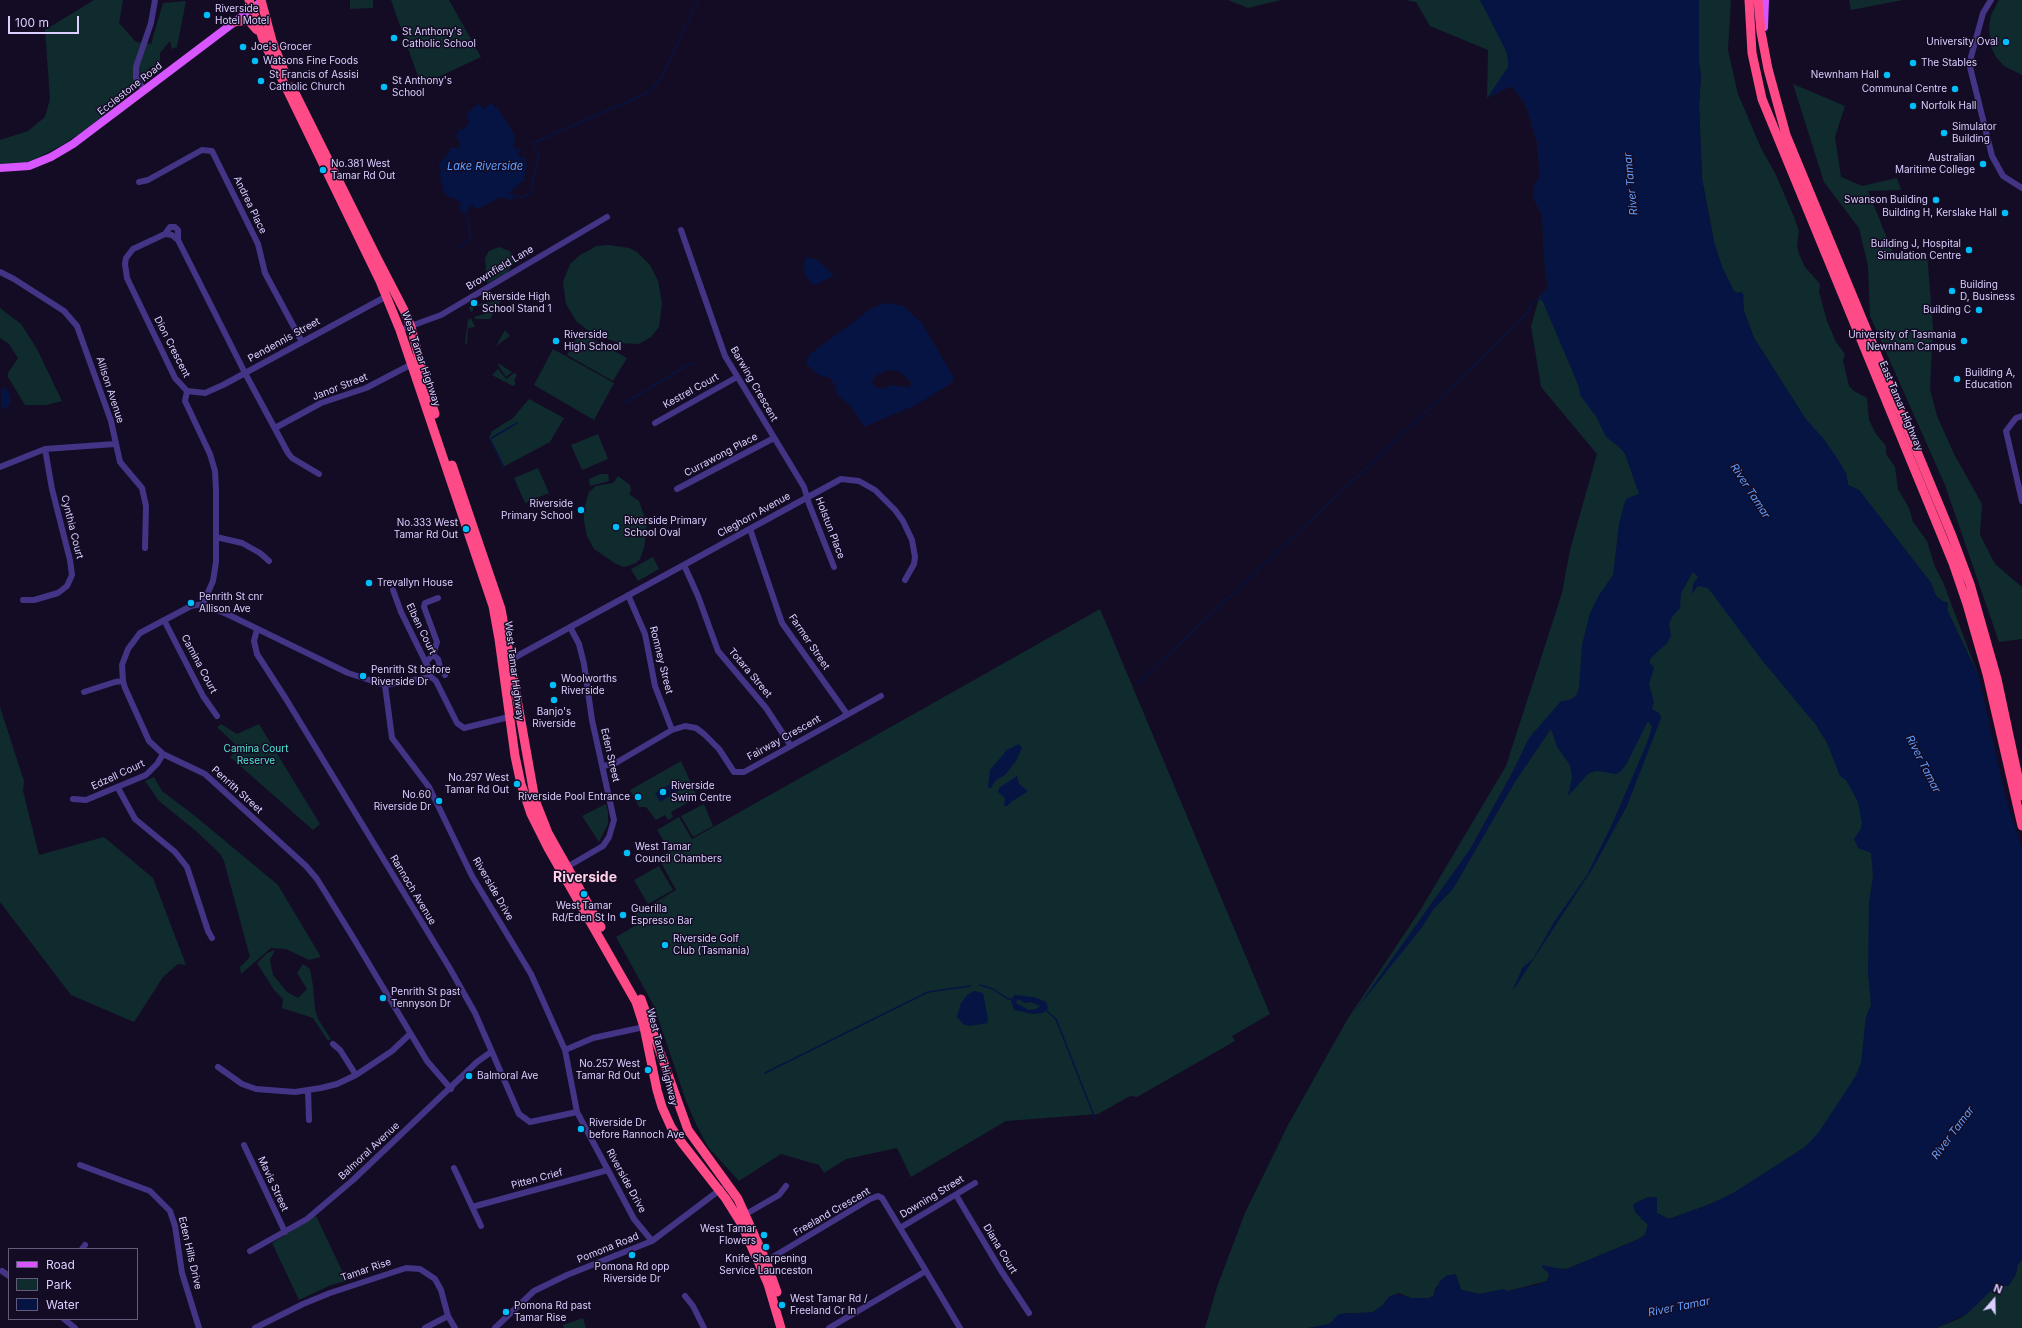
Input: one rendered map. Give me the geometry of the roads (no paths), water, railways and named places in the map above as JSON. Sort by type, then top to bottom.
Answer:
[{"type":"highway","name":"East Tamar Highway","points":[[1749,0],[1752,53],[1762,99],[1953,563],[1985,667],[2022,826]]},
{"type":"highway","name":"East Tamar Highway","points":[[1758,0],[1761,32],[1768,69],[1781,120],[1792,152],[1968,578],[1995,672],[2022,796]]},
{"type":"highway","name":"West Tamar Highway","points":[[261,1],[272,41],[282,67],[412,327],[430,399],[498,597],[535,800],[548,833],[642,1001],[688,1130],[728,1184],[746,1214],[766,1260],[786,1328]]},
{"type":"highway","name":"West Tamar Highway","points":[[251,4],[263,40],[387,296],[412,364],[493,606],[517,769],[536,824],[548,848],[636,1002],[644,1027],[656,1090],[662,1107],[671,1127],[682,1143],[733,1209],[756,1254],[768,1284],[781,1328]]},
{"type":"highway","points":[[234,22],[250,21],[263,40]]},
{"type":"highway","points":[[509,717],[520,714]]},
{"type":"main road","points":[[1765,0],[1764,20],[1768,69]]},
{"type":"main road","name":"Ecclestone Road","points":[[0,168],[29,166],[51,157],[98,127],[234,22],[251,4],[261,1]]},
{"type":"street","points":[[144,90],[136,78],[136,67],[151,23],[155,0]]},
{"type":"street","points":[[1991,0],[1983,13],[1973,47],[1970,67],[1992,156],[2003,176],[2022,188]]},
{"type":"street","name":"Andrea Place","points":[[139,182],[148,180],[202,150],[212,151],[258,244],[265,273],[302,342]]},
{"type":"street","name":"Brownfield Lane","points":[[400,330],[412,327],[441,315],[607,217]]},
{"type":"street","name":"Barwing Crescent","points":[[681,230],[719,342],[737,377],[804,487],[807,497]]},
{"type":"street","name":"Dion Crescent","points":[[203,604],[214,576],[216,490],[214,471],[210,454],[185,401],[188,391],[174,378],[125,270],[126,258],[133,249],[165,234],[175,236],[245,373],[292,458],[319,474]]},
{"type":"street","name":"Allison Avenue","points":[[0,272],[14,278],[64,311],[77,326],[111,421],[120,462],[142,488],[146,506],[145,548]]},
{"type":"street","name":"Pendennis Street","points":[[188,391],[205,393],[387,296]]},
{"type":"street","name":"Janor Street","points":[[275,428],[321,404],[366,388],[412,364]]},
{"type":"street","name":"Kestrel Court","points":[[655,423],[737,377]]},
{"type":"street","points":[[2022,416],[2016,418],[2008,427],[2006,435],[2022,500]]},
{"type":"street","name":"Currawong Place","points":[[677,489],[774,438]]},
{"type":"street","points":[[0,467],[45,449],[115,444]]},
{"type":"street","name":"Cynthia Court","points":[[23,600],[34,600],[58,593],[67,586],[72,575],[70,560],[52,489],[45,449]]},
{"type":"street","name":"Cleghorn Avenue","points":[[510,660],[841,479],[859,481],[875,490],[895,510],[912,540],[914,548],[914,564],[906,580]]},
{"type":"street","name":"Holstun Place","points":[[807,497],[834,567]]},
{"type":"street","name":"Farmer Street","points":[[750,529],[782,623],[847,714]]},
{"type":"street","points":[[216,538],[242,543],[269,561]]},
{"type":"street","name":"Totara Street","points":[[684,565],[698,596],[718,651],[766,708],[791,746]]},
{"type":"street","name":"Elben Court","points":[[393,590],[426,662],[431,677]]},
{"type":"street","name":"Romney Street","points":[[628,595],[645,634],[655,686],[672,730]]},
{"type":"street","points":[[426,662],[433,655],[437,642],[424,607],[425,603],[438,598]]},
{"type":"street","points":[[203,604],[348,673],[385,685],[431,677],[436,681],[455,720],[461,727],[466,728],[509,717]]},
{"type":"street","name":"Penrith Street","points":[[203,604],[191,606],[140,633],[131,643],[123,660],[123,681],[145,734],[154,747],[163,754],[206,774],[306,866],[317,879],[427,1061],[451,1089]]},
{"type":"street","name":"Camina Court","points":[[164,620],[203,696],[216,716]]},
{"type":"street","name":"Eden Street","points":[[567,867],[603,846],[613,828],[614,815],[592,720],[584,664],[579,644],[570,627]]},
{"type":"street","name":"Rannoch Avenue","points":[[257,630],[254,641],[257,654],[286,699],[449,968],[475,1014],[516,1110],[523,1118],[530,1122],[577,1112]]},
{"type":"street","points":[[433,655],[438,659],[440,667],[445,675]]},
{"type":"street","points":[[84,692],[115,682],[123,681]]},
{"type":"street","name":"Riverside Drive","points":[[385,685],[392,738],[429,787],[472,876],[531,974],[565,1050],[577,1112],[634,1218],[652,1241]]},
{"type":"street","name":"Fairway Crescent","points":[[603,766],[614,764],[672,730],[685,726],[696,728],[704,734],[719,749],[730,769],[740,773],[881,696]]},
{"type":"street","name":"Edzell Court","points":[[72,799],[86,800],[118,788],[152,770],[163,754]]},
{"type":"street","points":[[118,788],[129,811],[135,819],[175,852],[187,867],[208,931],[212,938]]},
{"type":"street","points":[[565,1050],[593,1038],[644,1027]]},
{"type":"street","points":[[218,1067],[242,1084],[256,1089],[288,1092],[308,1090],[337,1084],[356,1075],[392,1051],[410,1034]]},
{"type":"street","points":[[333,1044],[340,1050],[356,1075]]},
{"type":"street","name":"Balmoral Avenue","points":[[250,1251],[307,1219],[353,1180],[451,1089],[477,1062],[491,1052]]},
{"type":"street","points":[[308,1090],[309,1120]]},
{"type":"street","name":"Mavis Street","points":[[244,1145],[284,1232]]},
{"type":"street","name":"Eden Hills Drive","points":[[80,1165],[150,1191],[170,1211],[182,1272],[199,1328]]},
{"type":"street","points":[[454,1168],[481,1226]]},
{"type":"street","name":"Pitten Crief","points":[[472,1207],[608,1170]]},
{"type":"street","name":"Downing Street","points":[[900,1228],[975,1183]]},
{"type":"street","name":"Pomona Road","points":[[495,1328],[525,1298],[543,1286],[652,1241],[728,1184]]},
{"type":"street","points":[[746,1214],[779,1195],[786,1186]]},
{"type":"street","name":"Diana Court","points":[[956,1195],[1000,1269],[1029,1312]]},
{"type":"street","name":"Freeland Crescent","points":[[766,1260],[874,1197],[882,1198],[960,1328]]},
{"type":"street","name":"Tamar Rise","points":[[255,1328],[330,1292],[406,1268],[420,1269],[435,1279],[441,1290],[448,1316],[455,1328]]},
{"type":"street","points":[[2,1271],[8,1275]]},
{"type":"street","points":[[829,1328],[926,1271]]},
{"type":"street","points":[[685,1296],[693,1306],[704,1328]]},
{"type":"street","points":[[425,1328],[448,1316]]},
{"type":"street","points":[[65,1320],[75,1328]]},
{"type":"water","name":"River Tamar","points":[[1480,0],[1699,0],[1699,62],[1701,76],[1699,104],[1702,179],[1714,242],[1722,267],[1735,293],[1742,292],[1744,296],[1744,311],[1754,338],[1805,418],[1823,438],[1837,458],[1846,473],[1848,485],[1859,490],[1931,583],[1936,596],[1942,601],[1948,603],[1947,610],[1979,677],[2005,795],[2022,849],[2022,1259],[2017,1266],[2016,1274],[2009,1285],[1998,1284],[1967,1314],[1936,1328],[1309,1328],[1329,1324],[1339,1314],[1373,1312],[1382,1306],[1389,1297],[1396,1294],[1411,1298],[1428,1298],[1433,1296],[1440,1281],[1447,1275],[1456,1275],[1461,1290],[1479,1294],[1504,1289],[1508,1291],[1540,1284],[1547,1281],[1550,1275],[1542,1267],[1542,1265],[1564,1270],[1639,1239],[1645,1235],[1648,1225],[1635,1212],[1633,1205],[1635,1203],[1650,1197],[1657,1198],[1657,1213],[1669,1219],[1708,1205],[1733,1193],[1805,1147],[1819,1132],[1855,1077],[1861,1063],[1866,1016],[1871,1005],[1868,973],[1869,902],[1873,876],[1871,853],[1858,848],[1854,839],[1861,828],[1862,823],[1858,802],[1846,780],[1840,776],[1827,743],[1816,725],[1761,659],[1708,588],[1698,586],[1692,594],[1693,584],[1698,577],[1693,572],[1681,593],[1680,608],[1672,617],[1669,624],[1671,636],[1667,643],[1650,659],[1650,663],[1654,668],[1649,684],[1654,702],[1652,709],[1660,714],[1661,718],[1627,806],[1593,868],[1516,986],[1512,991],[1523,967],[1533,959],[1554,922],[1587,875],[1613,822],[1647,743],[1652,727],[1648,721],[1626,765],[1620,772],[1616,774],[1597,771],[1589,773],[1568,796],[1572,777],[1570,765],[1557,747],[1551,729],[1515,782],[1453,889],[1433,910],[1423,926],[1355,1011],[1470,849],[1512,773],[1529,738],[1561,701],[1569,700],[1576,696],[1579,688],[1582,645],[1590,613],[1599,595],[1613,575],[1619,524],[1625,501],[1628,498],[1639,494],[1625,454],[1619,447],[1606,437],[1597,418],[1580,395],[1579,387],[1540,295],[1548,288],[1545,269],[1542,215],[1534,199],[1533,188],[1540,176],[1537,142],[1525,103],[1511,86],[1487,98],[1508,67],[1508,61],[1506,51]]},
{"type":"water","name":"Lake Riverside","points":[[491,103],[498,109],[514,134],[515,144],[513,145],[517,150],[520,148],[521,150],[518,153],[520,158],[525,156],[527,165],[524,178],[525,181],[521,182],[511,192],[508,192],[507,194],[514,197],[512,200],[501,197],[479,208],[475,208],[473,205],[470,205],[468,211],[462,213],[460,209],[461,203],[452,197],[449,197],[444,192],[442,184],[440,184],[442,179],[439,173],[443,173],[439,168],[439,164],[450,151],[450,148],[458,148],[460,144],[456,137],[459,130],[464,129],[469,123],[467,113],[478,104],[484,109]]},
{"type":"water","points":[[807,257],[817,260],[834,275],[816,285],[811,283],[805,275],[804,270],[805,258]]},
{"type":"water","points":[[885,303],[903,306],[922,323],[954,378],[950,384],[916,405],[864,427],[851,406],[837,395],[836,387],[830,378],[819,375],[806,364],[810,354],[872,308]],"holes":[[[889,370],[900,372],[911,382],[910,388],[892,385],[882,389],[874,386],[872,383],[875,376]]]},
{"type":"water","points":[[1,387],[8,390],[11,400],[8,407],[1,410]]},
{"type":"water","points":[[1019,744],[1022,748],[1016,761],[1005,775],[996,780],[991,788],[988,788],[990,770],[1007,750]]},
{"type":"water","points":[[1017,776],[1019,784],[1027,790],[1027,792],[1007,806],[1004,806],[1005,798],[998,792],[999,788]]},
{"type":"water","points":[[676,781],[681,789],[660,802],[655,793]]},
{"type":"water","points":[[974,991],[983,993],[988,1019],[987,1023],[970,1026],[963,1024],[957,1017],[961,1003],[967,995]]},
{"type":"water","points":[[1014,995],[1034,997],[1046,1002],[1048,1009],[1043,1013],[1033,1014],[1014,1010],[1011,1002]],"holes":[[[1018,999],[1025,1003],[1031,1002],[1040,1006],[1036,1009],[1029,1010],[1016,1003]]]},
{"type":"waterway","points":[[507,193],[521,198],[530,193],[539,155],[533,143],[645,94],[654,87],[661,78],[698,0]]},
{"type":"waterway","points":[[460,247],[470,238],[469,224],[465,213]]},
{"type":"waterway","points":[[1138,683],[1428,410],[1526,315],[1533,303],[1539,298],[1544,301]]},
{"type":"waterway","points":[[624,403],[692,363]]},
{"type":"waterway","points":[[505,469],[490,439],[517,423]]},
{"type":"waterway","points":[[980,985],[993,989],[1008,999],[1012,999]]},
{"type":"waterway","points":[[765,1073],[928,992],[970,986]]},
{"type":"waterway","points":[[1047,1011],[1056,1019],[1096,1121]]},
{"type":"place","name":"Riverside Hotel Motel","points":[[207,15]]},
{"type":"place","name":"St Anthony's Catholic School","points":[[394,38]]},
{"type":"place","name":"University Oval","points":[[2006,42]]},
{"type":"place","name":"Joe's Grocer","points":[[243,47]]},
{"type":"place","name":"Watsons Fine Foods","points":[[255,61]]},
{"type":"place","name":"The Stables","points":[[1913,63]]},
{"type":"place","name":"Newnham Hall","points":[[1887,75]]},
{"type":"place","name":"St Francis of Assisi Catholic Church","points":[[261,81]]},
{"type":"place","name":"St Anthony's School","points":[[384,87]]},
{"type":"place","name":"Communal Centre","points":[[1955,89]]},
{"type":"place","name":"Norfolk Hall","points":[[1913,106]]},
{"type":"place","name":"Simulator Building","points":[[1944,133]]},
{"type":"place","name":"Australian Maritime College","points":[[1983,164]]},
{"type":"place","name":"No.381 West Tamar Rd Out","points":[[323,170]]},
{"type":"place","name":"Swanson Building","points":[[1936,200]]},
{"type":"place","name":"Building H, Kerslake Hall","points":[[2005,213]]},
{"type":"place","name":"Building J, Hospital Simulation Centre","points":[[1969,250]]},
{"type":"place","name":"Building D, Business","points":[[1952,291]]},
{"type":"place","name":"Riverside High School Stand 1","points":[[474,303]]},
{"type":"place","name":"Building C","points":[[1979,310]]},
{"type":"place","name":"Riverside High School","points":[[556,341]]},
{"type":"place","name":"University of Tasmania Newnham Campus","points":[[1964,341]]},
{"type":"place","name":"Building A, Education","points":[[1957,379]]},
{"type":"place","name":"Riverside Primary School","points":[[581,510]]},
{"type":"place","name":"Riverside Primary School Oval","points":[[616,527]]},
{"type":"place","name":"No.333 West Tamar Rd Out","points":[[466,529]]},
{"type":"place","name":"Trevallyn House","points":[[369,583]]},
{"type":"place","name":"Penrith St cnr Allison Ave","points":[[191,603]]},
{"type":"place","name":"Penrith St before Riverside Dr","points":[[363,676]]},
{"type":"place","name":"Woolworths Riverside","points":[[553,685]]},
{"type":"place","name":"Banjo's Riverside","points":[[554,700]]},
{"type":"place","name":"No.297 West Tamar Rd Out","points":[[517,784]]},
{"type":"place","name":"Riverside Swim Centre","points":[[663,792]]},
{"type":"place","name":"Riverside Pool Entrance","points":[[638,797]]},
{"type":"place","name":"No.60 Riverside Dr","points":[[439,801]]},
{"type":"place","name":"West Tamar Council Chambers","points":[[627,853]]},
{"type":"place","name":"West Tamar Rd/Eden St In","points":[[584,894]]},
{"type":"place","name":"Guerilla Espresso Bar","points":[[623,915]]},
{"type":"place","name":"Riverside Golf Club (Tasmania)","points":[[665,945]]},
{"type":"place","name":"Penrith St past Tennyson Dr","points":[[383,998]]},
{"type":"place","name":"No.257 West Tamar Rd Out","points":[[648,1070]]},
{"type":"place","name":"Balmoral Ave","points":[[469,1076]]},
{"type":"place","name":"Riverside Dr before Rannoch Ave","points":[[581,1129]]},
{"type":"place","name":"West Tamar Flowers","points":[[764,1235]]},
{"type":"place","name":"Knife Sharpening Service Launceston","points":[[766,1247]]},
{"type":"place","name":"Pomona Rd opp Riverside Dr","points":[[632,1255]]},
{"type":"place","name":"West Tamar Rd / Freeland Cr In","points":[[782,1305]]},
{"type":"place","name":"Pomona Rd past Tamar Rise","points":[[506,1312]]},
{"type":"district","name":"Riverside","points":[[585,878]]},
{"type":"park label","name":"Camina Court Reserve","points":[[256,754]]}]
